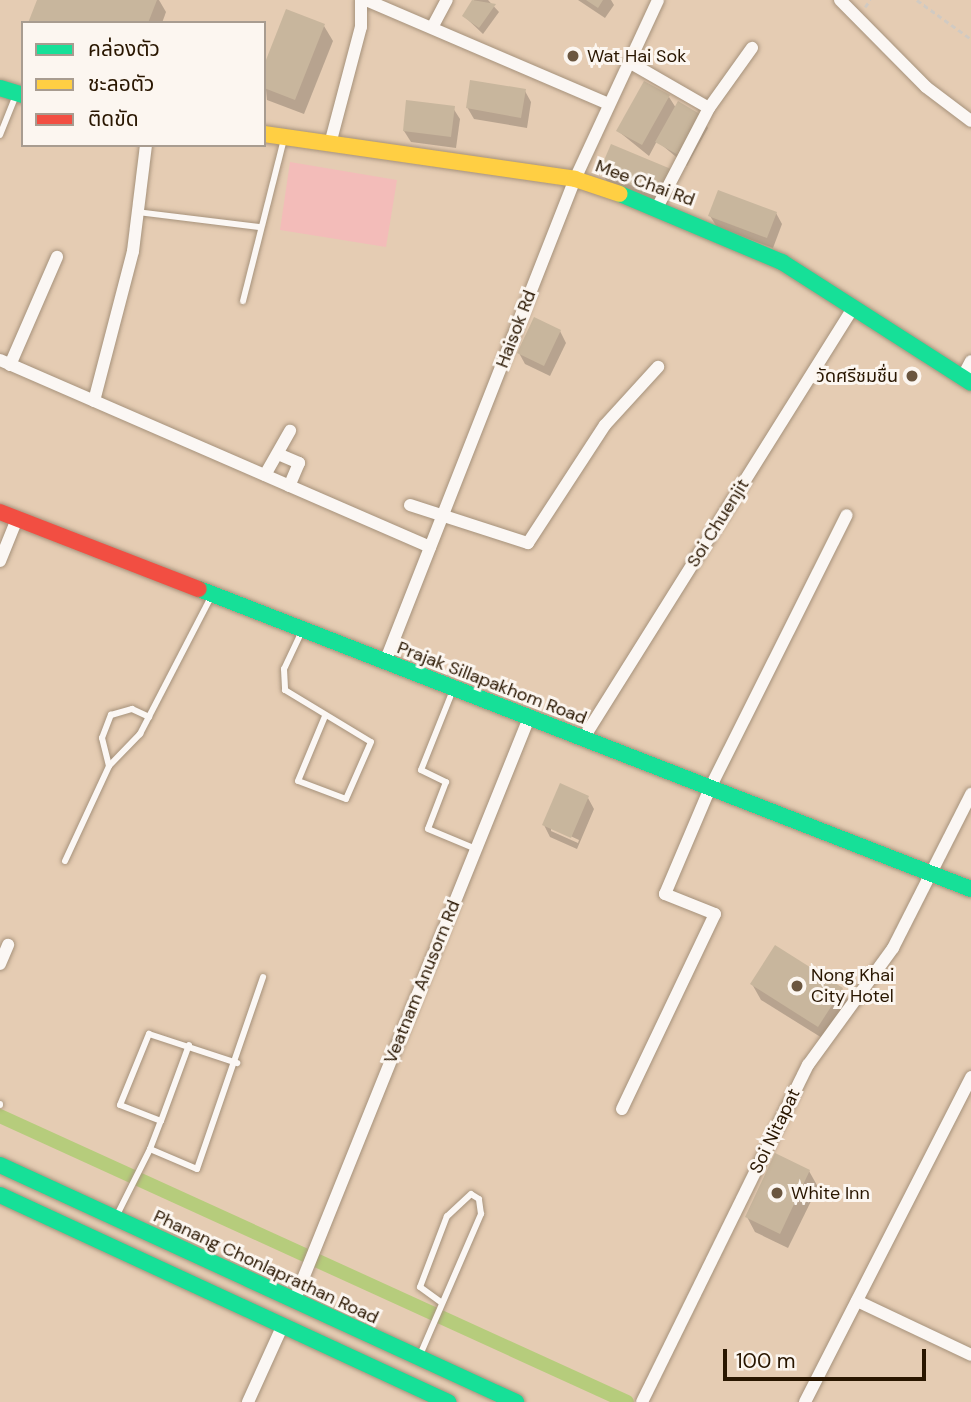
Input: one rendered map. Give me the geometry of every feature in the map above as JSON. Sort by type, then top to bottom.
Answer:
[{"type":"street","points":[[330,144],[361,27],[363,0],[434,24],[609,104]]},
{"type":"street","points":[[434,24],[447,0]]},
{"type":"street","name":"Haisok Rd","points":[[385,662],[575,178],[658,0]]},
{"type":"street","points":[[840,0],[926,87],[971,121]]},
{"type":"street","points":[[658,206],[709,108],[752,48]]},
{"type":"street","points":[[629,62],[709,108]]},
{"type":"street","points":[[0,88],[20,94]]},
{"type":"street","name":"Mee Chai Rd","points":[[266,134],[575,178],[658,206],[782,262],[967,380]]},
{"type":"street","points":[[94,401],[137,212],[146,147]]},
{"type":"street","points":[[57,257],[5,362],[430,547]]},
{"type":"street","name":"Soi Chuenjit","points":[[583,739],[853,307]]},
{"type":"street","points":[[967,380],[971,361]]},
{"type":"street","points":[[410,505],[528,543],[605,425],[658,367]]},
{"type":"street","points":[[265,475],[290,431]]},
{"type":"street","points":[[278,454],[302,458],[289,486]]},
{"type":"street","name":"Prajak Sillapakhom Road","points":[[0,513],[971,889]]},
{"type":"street","points":[[622,1109],[716,914],[665,894],[710,788],[847,515]]},
{"type":"street","points":[[0,561],[17,519]]},
{"type":"street","name":"Veatnam Anusorn Rd","points":[[294,1301],[314,1244],[529,718]]},
{"type":"street","name":"Soi Nitapat","points":[[642,1400],[808,1065],[893,948],[971,794]]},
{"type":"street","points":[[0,964],[8,945]]},
{"type":"street","points":[[809,1401],[971,1077]]},
{"type":"street","name":"Phanang Chonlaprathan Road","points":[[0,1165],[516,1402]]},
{"type":"street","points":[[0,1195],[448,1402]]},
{"type":"street","points":[[248,1402],[294,1301]]},
{"type":"street","points":[[857,1301],[971,1355]]},
{"type":"lane","points":[[0,135],[20,94]]},
{"type":"lane","points":[[243,301],[285,137]]},
{"type":"lane","points":[[137,212],[260,227]]},
{"type":"lane","points":[[65,862],[108,766],[149,717],[212,594]]},
{"type":"lane","points":[[303,630],[283,682],[290,697],[325,716],[371,742],[346,799],[298,781],[325,716]]},
{"type":"lane","points":[[453,688],[421,770],[446,782],[428,829],[476,849]]},
{"type":"lane","points":[[108,766],[102,738],[111,715],[132,709],[149,717]]},
{"type":"lane","points":[[150,1149],[197,1169],[237,1063],[263,977]]},
{"type":"lane","points":[[161,1121],[120,1105],[149,1034],[237,1063]]},
{"type":"lane","points":[[115,1218],[135,1171],[150,1149],[189,1045]]},
{"type":"lane","points":[[419,1358],[439,1305],[481,1214],[480,1199],[471,1194],[447,1216],[420,1287],[439,1305]]},
{"type":"path","points":[[917,0],[971,39]]},
{"type":"shaded area","points":[[290,162],[397,180],[386,247],[280,230]]},
{"type":"building","points":[[37,0],[157,0],[149,21],[29,21]]},
{"type":"building","points":[[472,0],[496,4],[479,28],[462,16]]},
{"type":"building","points":[[586,0],[603,0],[598,8]]},
{"type":"building","points":[[286,9],[325,24],[295,100],[266,89],[266,60]]},
{"type":"building","points":[[470,80],[526,89],[521,118],[466,108]]},
{"type":"building","points":[[644,81],[670,95],[642,145],[616,131]]},
{"type":"building","points":[[406,100],[455,106],[451,137],[403,131]]},
{"type":"building","points":[[678,101],[703,116],[680,156],[655,142]]},
{"type":"building","points":[[611,144],[671,169],[660,197],[599,172]]},
{"type":"building","points":[[718,190],[777,212],[767,238],[708,216]]},
{"type":"building","points":[[534,317],[561,330],[544,366],[517,353]]},
{"type":"building","points":[[560,783],[589,796],[571,838],[542,825]]},
{"type":"building","name":"Nong Khai City Hotel","points":[[775,945],[843,988],[818,1027],[750,984]]},
{"type":"building","name":"White Inn","points":[[775,1153],[810,1170],[780,1234],[745,1217]]},
{"type":"waterway","points":[[0,1116],[627,1402]]},
{"type":"traffic: fast","points":[[0,88],[21,94]]},
{"type":"traffic: fast","points":[[620,194],[782,262],[971,383]]},
{"type":"traffic: fast","points":[[199,589],[971,889]]},
{"type":"traffic: fast","points":[[0,1165],[516,1402]]},
{"type":"traffic: fast","points":[[0,1195],[448,1402]]},
{"type":"traffic: slow","points":[[266,134],[575,179],[620,194]]},
{"type":"traffic: jam","points":[[0,512],[199,589]]},
{"type":"place","name":"Wat Hai Sok","points":[[573,56]]},
{"type":"place","name":"วัดศรีชมชื่น","points":[[912,376]]},
{"type":"place","name":"Nong Khai City Hotel","points":[[797,986]]},
{"type":"place","name":"White Inn","points":[[777,1193]]}]
